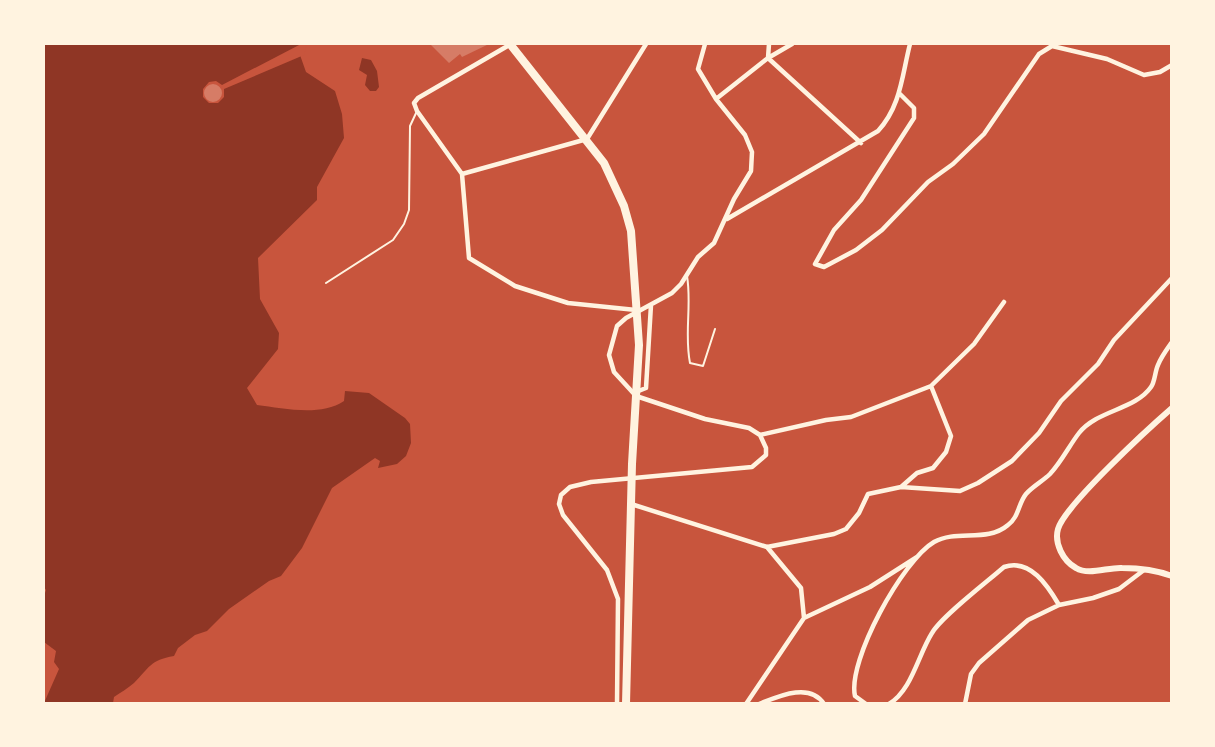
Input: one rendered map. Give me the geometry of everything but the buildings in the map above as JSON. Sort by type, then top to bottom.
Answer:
[{"type":"main road","points":[[511,44],[587,140],[615,182],[624,206],[636,271],[639,345],[631,494],[626,704]]},
{"type":"street","points":[[511,44],[418,98],[414,103],[417,111],[462,174],[469,258],[515,286],[568,303],[636,310]]},
{"type":"street","points":[[462,174],[587,140],[646,44]]},
{"type":"street","points":[[617,704],[618,599],[607,570],[563,515],[559,504],[561,495],[570,487],[591,482],[752,467],[766,455],[766,448],[760,435],[749,428],[705,419],[636,394],[614,372],[609,355],[612,335],[617,326],[626,318],[672,293],[698,257],[714,243],[727,219],[734,199],[751,171],[752,152],[746,135],[716,99],[698,69],[705,44]]},
{"type":"street","points":[[768,58],[769,44]]},
{"type":"street","points":[[716,99],[768,58],[792,44]]},
{"type":"street","points":[[727,219],[861,143],[878,131],[890,118],[899,93],[910,44]]},
{"type":"street","points":[[899,93],[914,108],[914,118],[861,200],[834,230],[815,264],[824,267],[856,250],[882,230],[928,182],[953,164],[984,134],[1039,54],[1052,46],[1107,59],[1144,75],[1160,72],[1172,65]]},
{"type":"street","points":[[768,58],[861,143]]},
{"type":"street","points":[[632,504],[767,547],[846,529],[859,513],[868,494],[901,487],[960,491],[978,483],[1012,461],[1039,433],[1061,401],[1098,364],[1114,340],[1172,278]]},
{"type":"street","points":[[760,435],[826,420],[851,417],[932,386],[974,344],[1004,302]]},
{"type":"street","points":[[636,394],[646,388],[651,305]]},
{"type":"street","points":[[866,704],[855,696],[853,688],[862,656],[886,600],[920,556],[934,542],[956,536],[1000,531],[1007,527],[1016,519],[1025,496],[1049,475],[1081,431],[1098,417],[1124,407],[1152,387],[1159,362],[1172,342]]},
{"type":"street","points":[[901,487],[917,473],[933,468],[946,452],[951,436],[932,386]]},
{"type":"street","points":[[1172,408],[1129,447],[1070,510],[1058,530],[1058,545],[1076,568],[1089,571],[1119,567],[1146,569],[1172,576]]},
{"type":"street","points":[[767,547],[801,588],[804,618]]},
{"type":"street","points":[[746,704],[804,618],[870,587],[920,556]]},
{"type":"street","points":[[889,704],[896,699],[907,684],[933,630],[1004,567],[1011,565],[1035,573],[1059,605]]},
{"type":"street","points":[[965,704],[971,674],[979,663],[1028,620],[1059,605],[1093,598],[1119,589],[1146,569]]},
{"type":"street","points":[[759,704],[805,690],[819,696],[824,704]]},
{"type":"lane","points":[[326,283],[393,240],[404,224],[410,210],[410,126],[417,111]]},
{"type":"lane","points":[[687,274],[689,318],[686,332],[690,363],[703,366],[715,329]]},
{"type":"shaded area","points":[[44,44],[304,44],[300,55],[306,72],[335,91],[342,114],[344,138],[317,187],[317,200],[258,258],[260,299],[279,333],[278,349],[247,388],[257,405],[301,410],[334,406],[344,401],[345,391],[369,393],[410,424],[411,443],[406,456],[397,464],[378,468],[380,461],[375,458],[332,488],[302,548],[281,576],[269,581],[229,609],[207,631],[195,635],[178,648],[174,656],[151,665],[134,683],[114,697],[113,703],[44,703],[59,669],[54,662],[56,651],[44,642],[46,590],[44,587]]},
{"type":"shaded area","points":[[362,58],[371,60],[377,71],[379,87],[376,91],[370,91],[365,85],[367,75],[359,70]]},
{"type":"pier","points":[[301,44],[307,44],[304,55],[224,89],[224,97],[218,103],[209,103],[203,97],[203,89],[209,82],[216,81],[222,85]]}]
